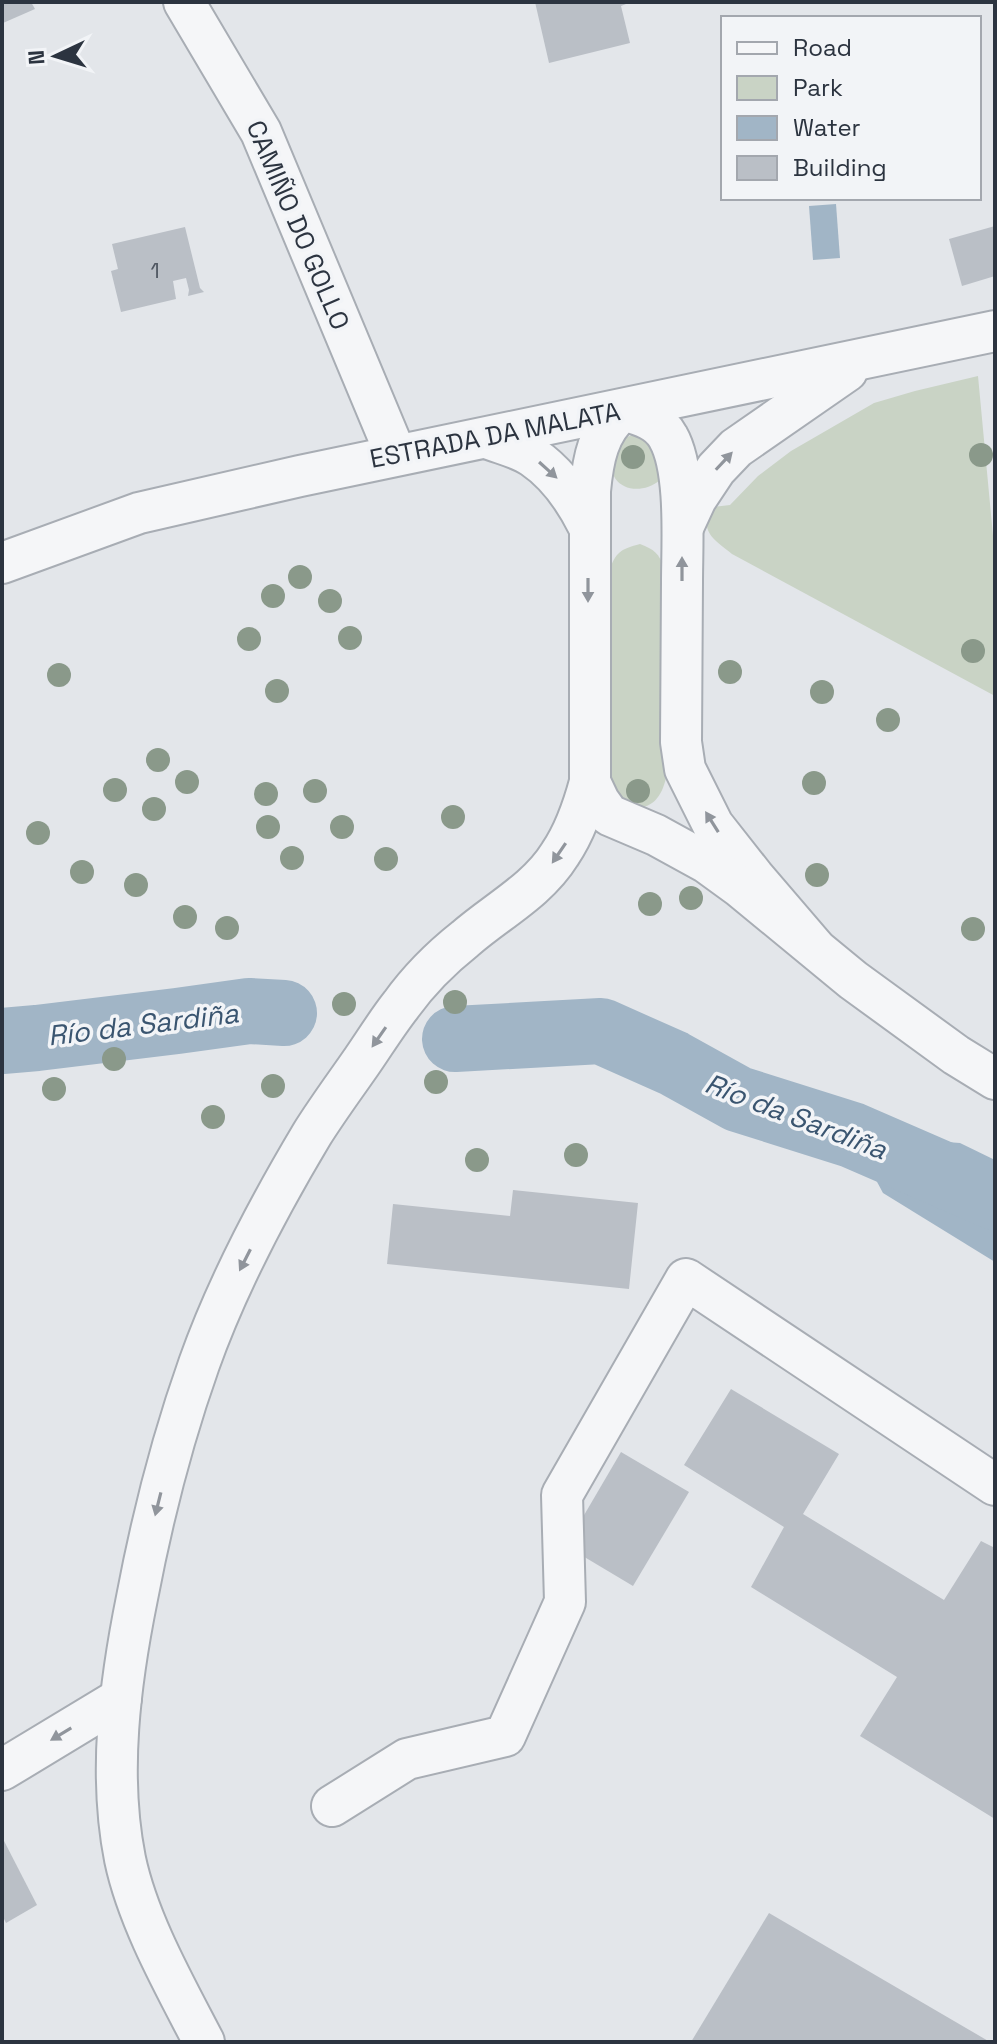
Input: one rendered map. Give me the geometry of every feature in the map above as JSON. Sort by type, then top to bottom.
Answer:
[{"type":"street","name":"CAMIÑO DO GOLLO","points":[[184,2],[261,132],[396,455]]},
{"type":"street","name":"ESTRADA DA MALATA","points":[[2,563],[139,513],[396,455],[995,331]]},
{"type":"street","points":[[683,527],[696,499],[716,469],[736,448],[865,359]]},
{"type":"street","points":[[204,2042],[164,1966],[142,1912],[125,1860],[119,1808],[117,1756],[131,1627],[178,1427],[200,1361],[232,1285],[313,1132],[401,1005],[430,970],[466,937],[515,902],[560,856],[581,816],[590,782],[588,525],[591,475],[600,438],[613,418],[623,410],[660,426],[675,452],[679,472],[683,527],[681,742],[685,769],[713,825],[814,947]]},
{"type":"street","points":[[487,438],[532,456],[555,475],[579,506],[588,525]]},
{"type":"street","points":[[590,782],[609,815],[656,835],[707,863],[853,980],[995,1079]]},
{"type":"street","points":[[332,1806],[407,1759],[505,1736],[565,1602],[562,1495],[686,1279],[995,1485]]},
{"type":"street","points":[[2,1770],[121,1698]]},
{"type":"green space","points":[[978,376],[995,557],[995,696],[732,554],[707,529],[713,507],[730,505],[758,476],[791,451],[874,403]]},
{"type":"green space","points":[[637,434],[654,439],[660,480],[641,489],[623,486],[613,473],[612,464],[620,443]]},
{"type":"green space","points":[[640,544],[655,552],[664,567],[666,778],[655,801],[645,807],[631,809],[614,790],[610,776],[609,572],[620,552]]},
{"type":"water","points":[[836,204],[840,258],[813,260],[809,206]]},
{"type":"water","name":"Río da Sardiña","points":[[852,1135],[960,1143],[995,1160],[995,1262],[883,1193]]},
{"type":"building","points":[[2,2],[31,2],[35,9],[3,23]]},
{"type":"building","points":[[535,2],[631,2],[621,6],[630,43],[549,63]]},
{"type":"building","points":[[995,226],[995,276],[962,286],[949,239]]},
{"type":"building","points":[[185,227],[200,288],[204,292],[188,296],[186,278],[173,281],[176,299],[121,312],[111,271],[118,269],[112,244]]},
{"type":"building","points":[[513,1190],[638,1203],[629,1289],[387,1264],[393,1204],[510,1216]]},
{"type":"building","points":[[731,1389],[839,1454],[803,1514],[944,1600],[981,1541],[995,1548],[995,1819],[860,1736],[897,1677],[751,1587],[784,1527],[684,1465]]},
{"type":"building","points":[[621,1452],[689,1492],[633,1586],[566,1546]]},
{"type":"building","points":[[2,1837],[37,1905],[6,1923],[2,1915]]},
{"type":"building","points":[[769,1913],[990,2042],[691,2042]]},
{"type":"waterway","name":"Río da Sardiña","points":[[2,1041],[249,1011],[284,1013]]},
{"type":"waterway","name":"Río da Sardiña","points":[[455,1039],[601,1031],[673,1063],[738,1099],[852,1135],[995,1197]]}]
